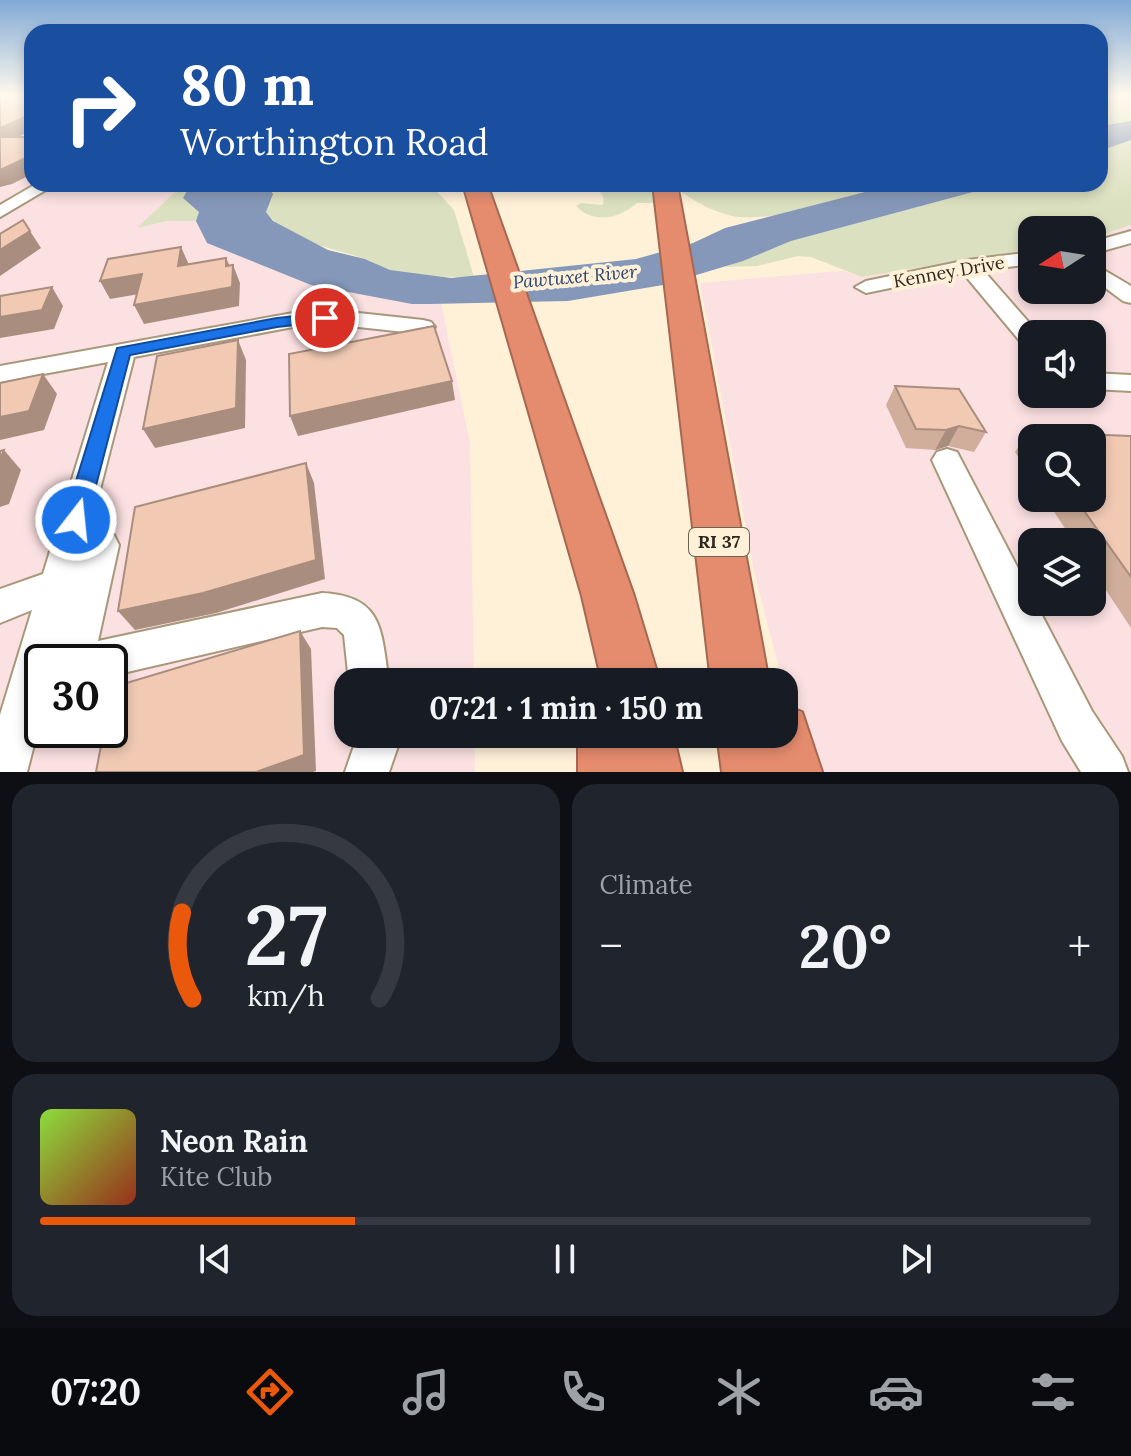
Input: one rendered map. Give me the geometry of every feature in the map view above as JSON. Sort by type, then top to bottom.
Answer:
[{"type":"highway","points":[[454,192],[496,254]]},
{"type":"highway","points":[[477,192],[595,553],[627,668]]},
{"type":"highway","name":"RI 37","points":[[667,192],[738,668]]},
{"type":"highway","points":[[698,401],[764,668]]},
{"type":"highway","points":[[595,553],[605,668]]},
{"type":"highway","points":[[609,748],[610,772]]},
{"type":"highway","points":[[645,748],[650,772]]},
{"type":"highway","points":[[750,748],[754,772]]},
{"type":"highway","points":[[784,748],[790,772]]},
{"type":"street","points":[[2,210],[34,192]]},
{"type":"street","points":[[1106,244],[1131,237]]},
{"type":"street","name":"Kenney Drive","points":[[866,287],[968,266],[1018,260]]},
{"type":"street","points":[[968,266],[1018,325]]},
{"type":"street","points":[[1106,279],[1131,296]]},
{"type":"street","points":[[0,374],[309,319],[340,318],[423,327]]},
{"type":"street","points":[[44,644],[123,351]]},
{"type":"street","points":[[1106,382],[1131,383]]},
{"type":"street","points":[[947,460],[1077,726],[1106,772]]},
{"type":"street","points":[[78,644],[102,545]]},
{"type":"street","points":[[0,606],[58,584]]},
{"type":"street","points":[[128,653],[322,610],[345,611],[362,627],[367,668]]},
{"type":"street","points":[[7,751],[24,708]]},
{"type":"street","points":[[367,772],[375,748]]},
{"type":"shaded area","points":[[0,131],[24,131],[24,192],[176,192],[138,228],[167,221],[196,221],[207,243],[311,285],[412,304],[441,302],[470,443],[474,668],[334,668],[334,748],[474,748],[475,772],[0,772]]},
{"type":"shaded area","points":[[1131,225],[1131,772],[809,772],[798,740],[798,668],[779,668],[754,571],[700,283],[844,271],[863,277],[1018,251],[1018,304],[1106,304],[1106,233]]},
{"type":"green space","points":[[1131,140],[1131,225],[1106,233],[1106,216],[1018,216],[1018,251],[862,277],[811,257],[798,256],[757,266],[725,267],[791,241],[973,192],[1108,192],[1108,148]]},
{"type":"green space","points":[[175,192],[192,192],[200,212],[196,221],[167,221],[137,228]]},
{"type":"green space","points":[[269,192],[437,192],[454,210],[474,277],[434,276],[386,269],[369,260],[299,237],[287,231],[266,212]]},
{"type":"green space","points":[[599,192],[656,192],[657,203],[637,203],[615,216],[607,217],[591,216],[576,206],[581,203],[603,205]]},
{"type":"green space","points":[[682,192],[869,192],[791,213],[749,217],[732,216],[693,200]]},
{"type":"water","points":[[1108,131],[1131,131],[1131,140],[1108,148]]},
{"type":"water","name":"Pawtuxet River","points":[[186,192],[272,192],[266,212],[273,221],[328,250],[365,259],[390,270],[451,278],[636,259],[693,243],[725,228],[865,192],[973,192],[791,241],[743,261],[663,285],[568,301],[412,304],[311,285],[207,243],[196,221],[199,212],[183,198]]},
{"type":"building","points":[[0,137],[24,137],[24,159],[0,170]]},
{"type":"building","points":[[23,220],[30,231],[0,250],[0,234]]},
{"type":"building","points":[[181,247],[178,266],[226,258],[226,266],[233,265],[232,287],[134,305],[142,274],[100,281],[108,259]]},
{"type":"building","points":[[52,287],[42,310],[0,317],[0,296]]},
{"type":"building","points":[[434,326],[452,381],[290,416],[289,354]]},
{"type":"building","points":[[238,340],[236,408],[143,429],[157,356]]},
{"type":"building","points":[[43,374],[29,411],[0,417],[0,383]]},
{"type":"building","points":[[895,386],[959,389],[986,432],[959,426],[946,430],[916,429]]},
{"type":"building","points":[[1106,435],[1131,436],[1131,577],[1106,542],[1106,528],[1096,528],[1085,512],[1106,512]]},
{"type":"building","points":[[306,463],[316,560],[203,593],[118,611],[135,507]]},
{"type":"building","points":[[300,631],[304,755],[256,772],[96,772],[101,748],[128,748],[128,683]]},
{"type":"route","points":[[76,520],[123,351],[293,320],[325,318]]}]
